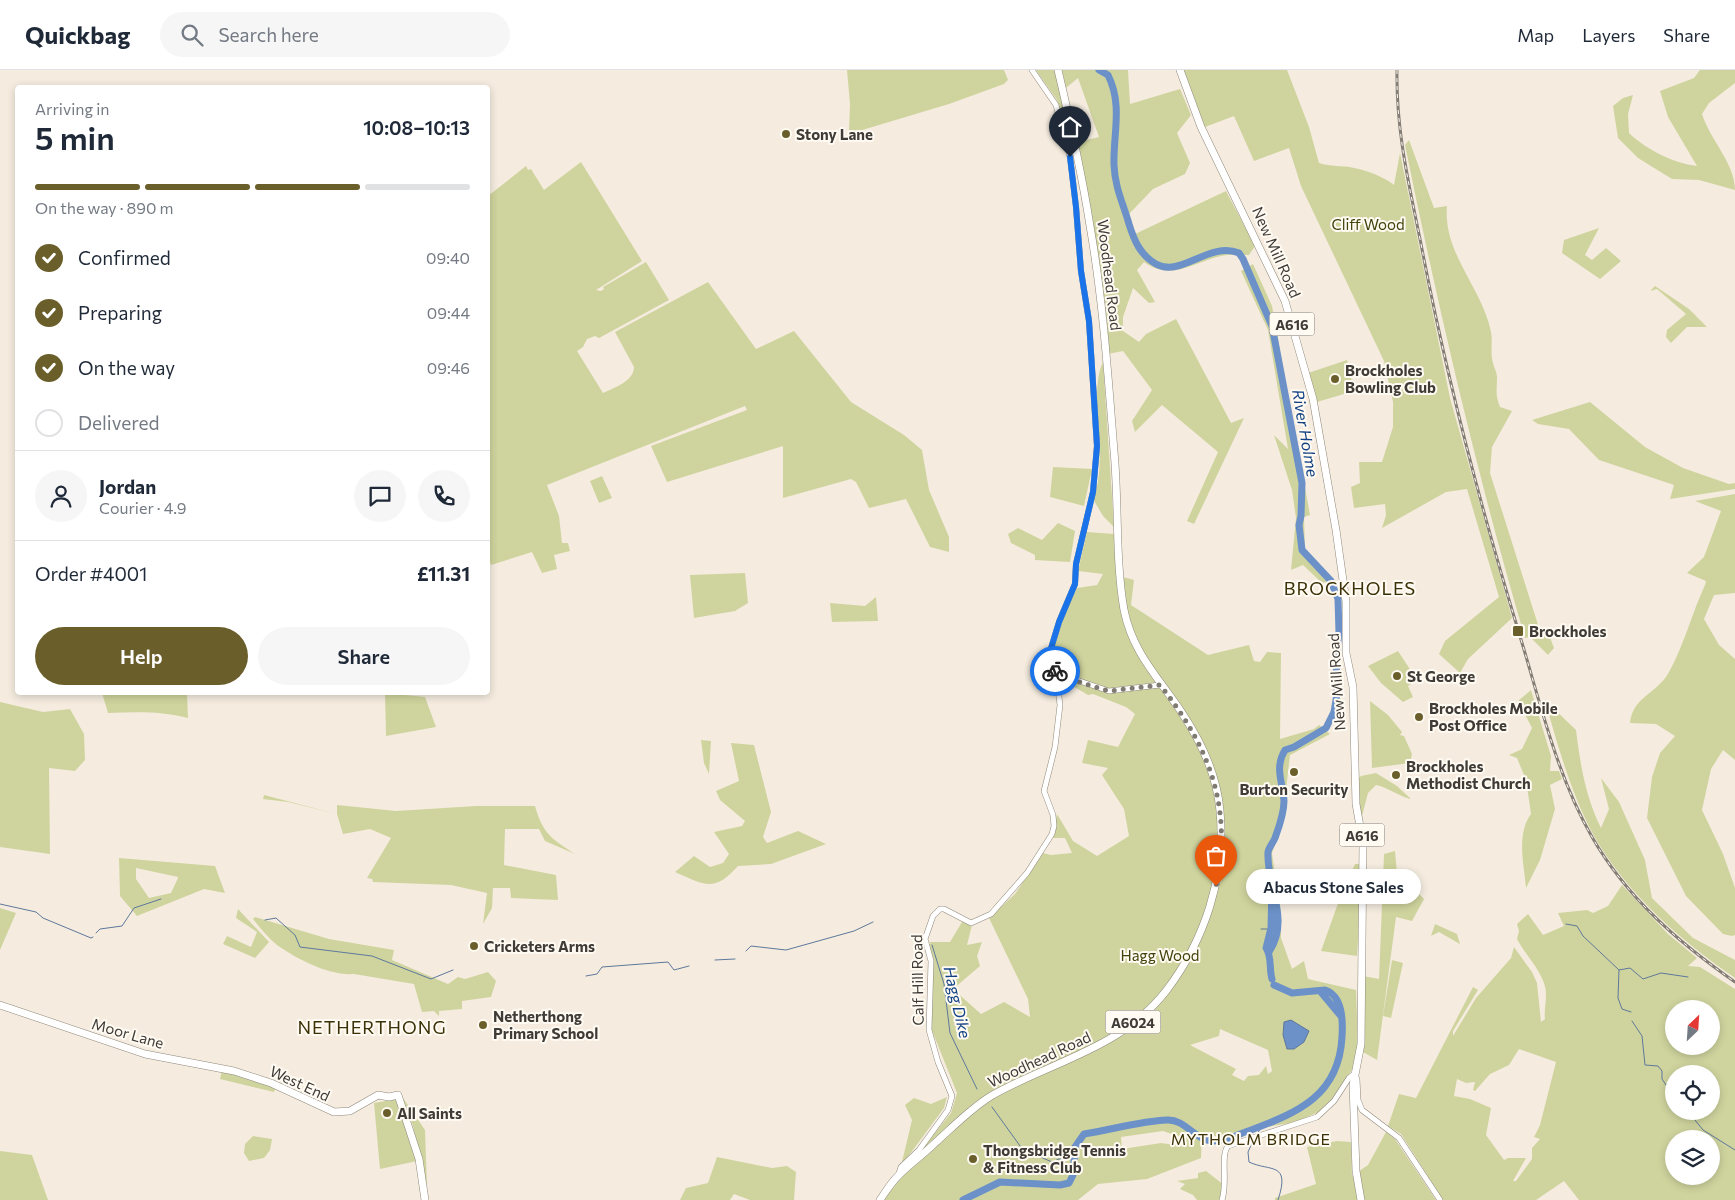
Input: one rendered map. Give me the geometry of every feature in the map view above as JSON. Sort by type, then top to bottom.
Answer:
[{"type":"main road","name":"Woodhead Road","points":[[899,1174],[977,1105],[1022,1080],[1094,1049],[1146,1012],[1165,992],[1189,955],[1201,932],[1216,886],[1220,860],[1220,810],[1211,768],[1199,741],[1180,710],[1160,685],[1131,638],[1124,610],[1116,476],[1101,303],[1090,222],[1058,70]]},
{"type":"main road","name":"New Mill Road","points":[[1180,70],[1201,127],[1285,302],[1313,399],[1336,530],[1346,602],[1346,653],[1352,687],[1356,804],[1363,843],[1361,1044],[1353,1085],[1356,1171],[1361,1200]]},
{"type":"main road","name":"Moor Lane","points":[[0,1005],[145,1054],[251,1076]]},
{"type":"main road","name":"West End","points":[[251,1076],[271,1082],[324,1110],[338,1113],[350,1110],[378,1095],[388,1097],[398,1095],[419,1159],[425,1200]]},
{"type":"main road","name":"A6024","points":[[880,1200],[899,1174]]},
{"type":"street","points":[[1032,70],[1056,105],[1070,157],[1081,271],[1088,310],[1094,368],[1097,446],[1093,492],[1076,564],[1075,584],[1059,622],[1049,655],[1056,673],[1109,691],[1160,685]]},
{"type":"street","name":"Calf Hill Road","points":[[899,1174],[901,1167],[919,1150],[948,1110],[952,1096],[938,1062],[929,1030],[931,961],[925,939],[936,912],[944,909],[965,922],[976,922],[986,918],[1027,873],[1052,834],[1054,826],[1053,815],[1044,791],[1060,721],[1056,673]]},
{"type":"street","points":[[1222,1200],[1226,1182],[1224,1160],[1226,1150],[1232,1144],[1258,1138],[1323,1113],[1354,1074],[1357,1079],[1358,1100],[1362,1110],[1394,1133],[1440,1200]]},
{"type":"green space","points":[[847,70],[1004,70],[1008,80],[1004,84],[949,104],[859,131],[849,130],[850,104]]},
{"type":"green space","points":[[1036,70],[1055,70],[1064,111],[1063,118],[1057,100]]},
{"type":"green space","points":[[1062,70],[1128,70],[1130,104],[1180,89],[1191,115],[1177,133],[1190,163],[1185,174],[1153,189],[1129,214],[1135,234],[1226,191],[1255,246],[1249,255],[1221,256],[1182,269],[1164,270],[1154,268],[1144,262],[1137,270],[1155,302],[1149,303],[1133,288],[1123,317],[1123,331],[1139,342],[1146,334],[1176,319],[1231,423],[1244,418],[1194,524],[1187,521],[1218,452],[1162,405],[1135,432],[1132,421],[1152,390],[1123,351],[1108,354],[1094,228],[1078,142],[1099,137],[1078,78],[1066,88]]},
{"type":"green space","name":"Cliff Wood","points":[[1183,70],[1287,70],[1309,127],[1319,163],[1364,170],[1394,185],[1400,153],[1450,398],[1512,618],[1468,659],[1460,673],[1439,654],[1445,641],[1499,597],[1467,489],[1446,492],[1382,528],[1386,515],[1385,504],[1354,508],[1351,487],[1360,483],[1359,462],[1382,462],[1393,427],[1393,402],[1384,361],[1301,186],[1289,148],[1254,161],[1234,116],[1205,127]]},
{"type":"green space","points":[[1700,70],[1735,70],[1735,83],[1709,103],[1702,114],[1731,170],[1735,190],[1699,180],[1672,179],[1638,158],[1618,138],[1613,106],[1623,98],[1633,95],[1628,114],[1629,133],[1661,155],[1697,166],[1668,117],[1660,91],[1694,78]]},
{"type":"green space","points":[[1409,140],[1434,208],[1447,206],[1447,223],[1451,240],[1480,300],[1491,332],[1493,365],[1497,375],[1498,403],[1500,407],[1512,411],[1492,447],[1490,473],[1540,631],[1548,632],[1554,648],[1548,655],[1530,637],[1525,638],[1507,577],[1431,270],[1405,145]]},
{"type":"green space","points":[[581,162],[642,261],[596,290],[601,291],[604,289],[603,287],[646,262],[669,300],[599,338],[595,336],[587,339],[583,347],[577,351],[603,393],[627,380],[631,376],[634,367],[615,332],[708,282],[756,349],[794,331],[851,402],[904,435],[922,450],[929,490],[949,537],[949,552],[930,547],[906,499],[869,508],[856,482],[851,479],[783,498],[783,446],[667,482],[651,446],[747,410],[745,406],[547,485],[559,516],[562,543],[568,543],[570,551],[554,555],[557,569],[542,573],[532,552],[491,565],[490,194],[526,166],[528,170],[531,169],[544,190]]},
{"type":"green space","points":[[1599,228],[1585,255],[1592,260],[1606,248],[1621,261],[1600,279],[1562,253],[1564,240]]},
{"type":"green space","points":[[1253,264],[1272,306],[1310,515],[1304,517],[1305,550],[1330,581],[1322,583],[1303,565],[1291,570],[1296,518],[1292,490],[1274,435],[1288,449],[1268,330],[1241,271]]},
{"type":"green space","points":[[1655,286],[1689,309],[1707,327],[1687,327],[1671,343],[1666,337],[1667,330],[1686,314],[1657,289],[1650,291]]},
{"type":"green space","points":[[1347,360],[1354,391],[1317,402],[1308,373]]},
{"type":"green space","points":[[1103,362],[1114,527],[1103,516],[1093,499],[1098,483],[1097,392]]},
{"type":"green space","points":[[1590,402],[1645,447],[1683,468],[1729,484],[1735,483],[1735,489],[1670,499],[1674,485],[1599,460],[1569,429],[1538,424],[1532,420]]},
{"type":"green space","points":[[1053,467],[1092,469],[1084,506],[1050,497]]},
{"type":"green space","points":[[602,476],[612,498],[599,503],[590,481]]},
{"type":"green space","points":[[1735,494],[1735,593],[1714,595],[1704,619],[1719,645],[1735,659],[1735,760],[1723,750],[1711,769],[1702,810],[1723,854],[1735,888],[1735,935],[1732,936],[1723,934],[1686,896],[1647,818],[1652,777],[1660,753],[1675,736],[1656,724],[1630,723],[1632,714],[1640,701],[1669,672],[1705,585],[1706,581],[1687,573],[1704,557],[1721,511],[1695,501]]},
{"type":"green space","points":[[1058,523],[1075,531],[1070,562],[1035,560],[1035,555],[1011,543],[1008,534],[1018,528],[1042,540]]},
{"type":"green space","name":"Hagg Wood","points":[[1087,532],[1114,534],[1116,575],[1134,580],[1131,605],[1208,655],[1249,645],[1254,661],[1260,662],[1267,652],[1281,653],[1280,739],[1314,729],[1319,725],[1330,734],[1290,755],[1282,826],[1272,853],[1281,915],[1281,938],[1292,969],[1304,961],[1308,979],[1356,990],[1358,1044],[1354,1066],[1337,1095],[1321,1111],[1296,1122],[1215,1136],[1202,1133],[1201,1158],[1147,1179],[1098,1184],[1078,1200],[967,1200],[998,1184],[984,1186],[960,1200],[883,1200],[901,1178],[920,1160],[917,1155],[951,1113],[957,1093],[931,1028],[929,944],[931,944],[929,942],[950,942],[962,922],[972,925],[967,945],[982,942],[977,956],[980,966],[953,989],[981,1014],[1004,1002],[1030,1017],[1028,999],[989,918],[1015,894],[1043,853],[1051,855],[1072,853],[1065,838],[1053,838],[1057,814],[1073,841],[1097,856],[1129,836],[1124,809],[1102,775],[1108,768],[1082,763],[1088,740],[1118,747],[1135,714],[1126,707],[1093,694],[1088,695],[1059,678],[1053,658],[1053,647],[1057,629],[1077,588],[1097,585],[1103,574],[1078,571]],"holes":[[[1220,1029],[1268,1050],[1272,1071],[1268,1074],[1266,1066],[1259,1075],[1248,1076],[1244,1081],[1232,1075],[1236,1069],[1190,1045],[1219,1036]],[[1163,1131],[1183,1138],[1182,1146],[1161,1143],[1122,1149],[1121,1137]]]},
{"type":"green space","points":[[745,573],[748,603],[735,611],[694,618],[690,575]]},
{"type":"green space","points":[[876,597],[878,621],[832,622],[830,603],[865,606]]},
{"type":"green space","points":[[1398,651],[1417,680],[1408,686],[1413,697],[1403,702],[1381,683],[1368,666]]},
{"type":"green space","points":[[1531,690],[1551,756],[1550,771],[1559,771],[1562,779],[1550,785],[1555,809],[1540,860],[1526,888],[1522,840],[1526,822],[1531,814],[1526,780],[1517,758],[1509,755],[1522,749],[1532,728],[1518,701]]},
{"type":"green space","points":[[103,695],[187,695],[188,718],[158,713],[108,713]]},
{"type":"green space","points":[[385,695],[425,697],[436,727],[386,736]]},
{"type":"green space","points":[[1545,700],[1576,730],[1584,780],[1591,805],[1601,828],[1609,809],[1601,778],[1619,802],[1645,860],[1652,898],[1693,938],[1735,960],[1735,978],[1675,932],[1657,915],[1639,897],[1608,857],[1594,836],[1572,787]]},
{"type":"green space","points":[[1370,701],[1388,715],[1402,732],[1400,735],[1404,736],[1412,754],[1410,763],[1372,768]]},
{"type":"green space","points":[[0,702],[43,712],[70,709],[84,734],[85,760],[75,771],[49,768],[50,854],[0,847]]},
{"type":"green space","points":[[701,740],[711,741],[709,774],[704,763]]},
{"type":"green space","points":[[731,743],[754,745],[771,812],[763,837],[767,843],[798,831],[826,844],[771,864],[738,866],[730,875],[722,880],[709,884],[702,883],[675,872],[694,856],[710,867],[723,863],[729,854],[714,832],[742,826],[745,821],[720,800],[716,791],[739,781]]},
{"type":"green space","points":[[1376,773],[1397,786],[1411,799],[1376,785],[1368,793],[1362,816],[1359,810],[1355,781],[1361,776]]},
{"type":"green space","points":[[264,795],[337,814],[288,802],[263,799]]},
{"type":"green space","points":[[337,805],[396,811],[476,806],[535,806],[541,823],[549,834],[575,854],[545,841],[539,829],[505,829],[504,865],[556,875],[558,900],[511,898],[510,888],[493,888],[492,908],[483,924],[487,893],[451,885],[373,882],[372,879],[367,878],[391,838],[370,829],[343,834],[337,814]]},
{"type":"green space","points":[[1395,851],[1398,885],[1406,881],[1424,899],[1412,921],[1396,917],[1377,1060],[1363,1052],[1363,976],[1379,979],[1384,854]]},
{"type":"green space","points":[[119,858],[215,866],[225,893],[204,889],[137,916],[120,896]],"holes":[[[136,868],[178,877],[171,893],[149,898],[136,879]]]},
{"type":"green space","points":[[1355,864],[1360,864],[1357,956],[1321,951],[1341,895]]},
{"type":"green space","points":[[1622,885],[1668,934],[1697,958],[1688,966],[1700,967],[1735,989],[1735,1200],[1579,1200],[1564,1181],[1536,1200],[1443,1200],[1401,1134],[1388,1126],[1399,1094],[1416,1098],[1473,987],[1478,990],[1453,1031],[1453,1036],[1476,998],[1511,958],[1514,947],[1532,972],[1537,983],[1541,1022],[1545,1019],[1546,995],[1543,980],[1517,939],[1519,931],[1517,924],[1528,914],[1543,935],[1564,926],[1558,913],[1587,910],[1593,913],[1608,906]],"holes":[[[1519,1049],[1556,1062],[1540,1125],[1534,1137],[1540,1139],[1532,1148],[1532,1159],[1516,1181],[1513,1181],[1526,1158],[1508,1158],[1504,1160],[1486,1135],[1491,1108],[1470,1099],[1454,1096],[1457,1079],[1466,1083],[1475,1082],[1473,1090],[1475,1091],[1490,1074],[1509,1065]]]},
{"type":"green space","points":[[0,908],[16,913],[0,950]]},
{"type":"green space","points":[[238,909],[269,942],[255,958],[223,944],[227,936],[251,947],[257,932],[236,918]]},
{"type":"green space","points":[[255,917],[329,939],[394,950],[392,960],[448,984],[458,977],[465,979],[488,972],[496,981],[491,997],[462,1001],[462,1009],[439,1011],[439,1016],[434,1011],[422,1012],[414,984],[344,974],[314,966],[277,945],[253,919]]},
{"type":"green space","points":[[1435,924],[1457,934],[1460,944],[1439,932],[1431,936]]},
{"type":"green space","points":[[1392,960],[1403,963],[1391,1018],[1383,1016]]},
{"type":"green space","points":[[222,1070],[276,1087],[274,1092],[220,1079]]},
{"type":"green space","points":[[947,1097],[944,1108],[901,1166],[912,1120],[905,1105],[914,1098],[931,1104]]},
{"type":"green space","points":[[403,1098],[425,1130],[427,1186],[413,1126]]},
{"type":"green space","points":[[397,1099],[417,1161],[380,1169],[374,1103]]},
{"type":"green space","points":[[1386,1132],[1395,1139],[1436,1200],[1275,1200],[1275,1198],[1316,1184],[1307,1147],[1337,1141],[1351,1142],[1352,1176],[1368,1165]]},
{"type":"green space","points":[[253,1136],[272,1139],[270,1150],[264,1158],[249,1161],[244,1153],[245,1144]]},
{"type":"green space","points":[[0,1151],[32,1155],[48,1200],[0,1200]]},
{"type":"green space","points":[[717,1157],[772,1168],[787,1166],[796,1172],[794,1200],[750,1200],[734,1194],[730,1200],[680,1200],[686,1188],[708,1183]]},
{"type":"green space","points":[[1206,1171],[1224,1185],[1219,1200],[1197,1200],[1193,1195],[1180,1189],[1185,1184],[1177,1181],[1198,1178],[1198,1173]]},
{"type":"water","points":[[1291,1020],[1309,1031],[1304,1042],[1294,1049],[1287,1049],[1283,1035],[1284,1022]]},
{"type":"waterway","name":"River Holme","points":[[1099,70],[1108,75],[1113,86],[1116,108],[1114,153],[1116,181],[1131,230],[1142,252],[1156,264],[1166,267],[1175,267],[1217,252],[1239,253],[1243,259],[1272,326],[1302,483],[1299,525],[1302,550],[1331,581],[1338,599],[1337,694],[1334,712],[1326,728],[1294,747],[1285,750],[1280,763],[1284,801],[1283,811],[1275,838],[1268,852],[1268,865],[1276,902],[1278,927],[1275,940],[1269,952]]},
{"type":"waterway","name":"River Holme","points":[[1272,884],[1271,928],[1266,948],[1269,955],[1272,979]]},
{"type":"waterway","points":[[96,933],[100,929],[122,926],[134,908],[161,899]]},
{"type":"waterway","points":[[0,904],[36,912],[43,918],[91,938],[93,937]]},
{"type":"waterway","points":[[265,920],[276,918],[295,935],[300,947],[372,956],[431,979],[453,970]]},
{"type":"waterway","points":[[746,951],[751,946],[786,950],[854,931],[873,922]]},
{"type":"waterway","points":[[1566,924],[1577,926],[1583,936],[1619,970],[1630,968],[1643,979],[1661,973],[1688,977]]},
{"type":"waterway","points":[[1261,929],[1271,929]]},
{"type":"waterway","name":"Hagg Dike","points":[[932,945],[944,984],[950,1033],[977,1089]]},
{"type":"waterway","points":[[715,960],[735,959]]},
{"type":"waterway","points":[[586,976],[597,974],[602,967],[668,962],[674,970],[689,966]]},
{"type":"waterway","points":[[1619,970],[1618,998],[1622,1009],[1631,1012]]},
{"type":"waterway","name":"River Holme","points":[[963,1200],[1000,1182],[1060,1185],[1069,1183],[1073,1175],[1075,1147],[1084,1134],[1146,1122],[1173,1120],[1202,1138],[1218,1141],[1269,1123],[1300,1108],[1325,1087],[1333,1073],[1339,1057],[1342,1037],[1341,1010],[1339,1003],[1331,993],[1325,990],[1292,993],[1274,985]]},
{"type":"waterway","name":"River Holme","points":[[1320,991],[1340,1015]]},
{"type":"waterway","points":[[1632,1021],[1642,1036],[1645,1065],[1658,1066],[1662,1071],[1662,1079],[1665,1084]]},
{"type":"waterway","name":"Hagg Dike","points":[[992,1107],[1028,1157],[1036,1155],[1052,1162],[1059,1159],[1069,1159],[1075,1147]]},
{"type":"waterway","points":[[1695,1120],[1703,1130],[1735,1150]]},
{"type":"waterway","name":"River Holme","points":[[1256,1135],[1262,1127]]},
{"type":"waterway","points":[[1253,1141],[1248,1152],[1249,1162],[1271,1168],[1280,1173],[1282,1179],[1278,1200]]},
{"type":"railway","points":[[1397,70],[1397,93],[1404,158],[1441,342],[1491,537],[1542,711],[1568,788],[1592,837],[1621,880],[1674,935],[1735,982]]},
{"type":"way so far","points":[[1055,671],[1082,683],[1109,691],[1160,685],[1180,710],[1199,741],[1211,768],[1217,790],[1221,828],[1220,860],[1216,886]]},
{"type":"place","name":"Stony Lane","points":[[786,134]]},
{"type":"place","name":"Brockholes Bowling Club","points":[[1335,379]]},
{"type":"place","name":"Brockholes","points":[[1518,631]]},
{"type":"place","name":"St George","points":[[1397,676]]},
{"type":"place","name":"Brockholes Mobile Post Office","points":[[1419,717]]},
{"type":"place","name":"Burton Security","points":[[1294,772]]},
{"type":"place","name":"Brockholes Methodist Church","points":[[1396,775]]},
{"type":"place","name":"Abacus Stone Sales","points":[[1216,886]]},
{"type":"place","name":"Cricketers Arms","points":[[474,946]]},
{"type":"place","name":"Netherthong Primary School","points":[[483,1025]]},
{"type":"place","name":"All Saints","points":[[387,1113]]},
{"type":"place","name":"Thongsbridge Tennis & Fitness Club","points":[[973,1159]]},
{"type":"district","name":"BROCKHOLES","points":[[1350,588]]},
{"type":"district","name":"NETHERTHONG","points":[[372,1027]]},
{"type":"district","name":"MYTHOLM BRIDGE","points":[[1251,1138]]},
{"type":"route","points":[[1055,671],[1049,655],[1059,622],[1075,584],[1076,564],[1093,492],[1097,446],[1094,368],[1081,271],[1079,234],[1070,157]]}]
